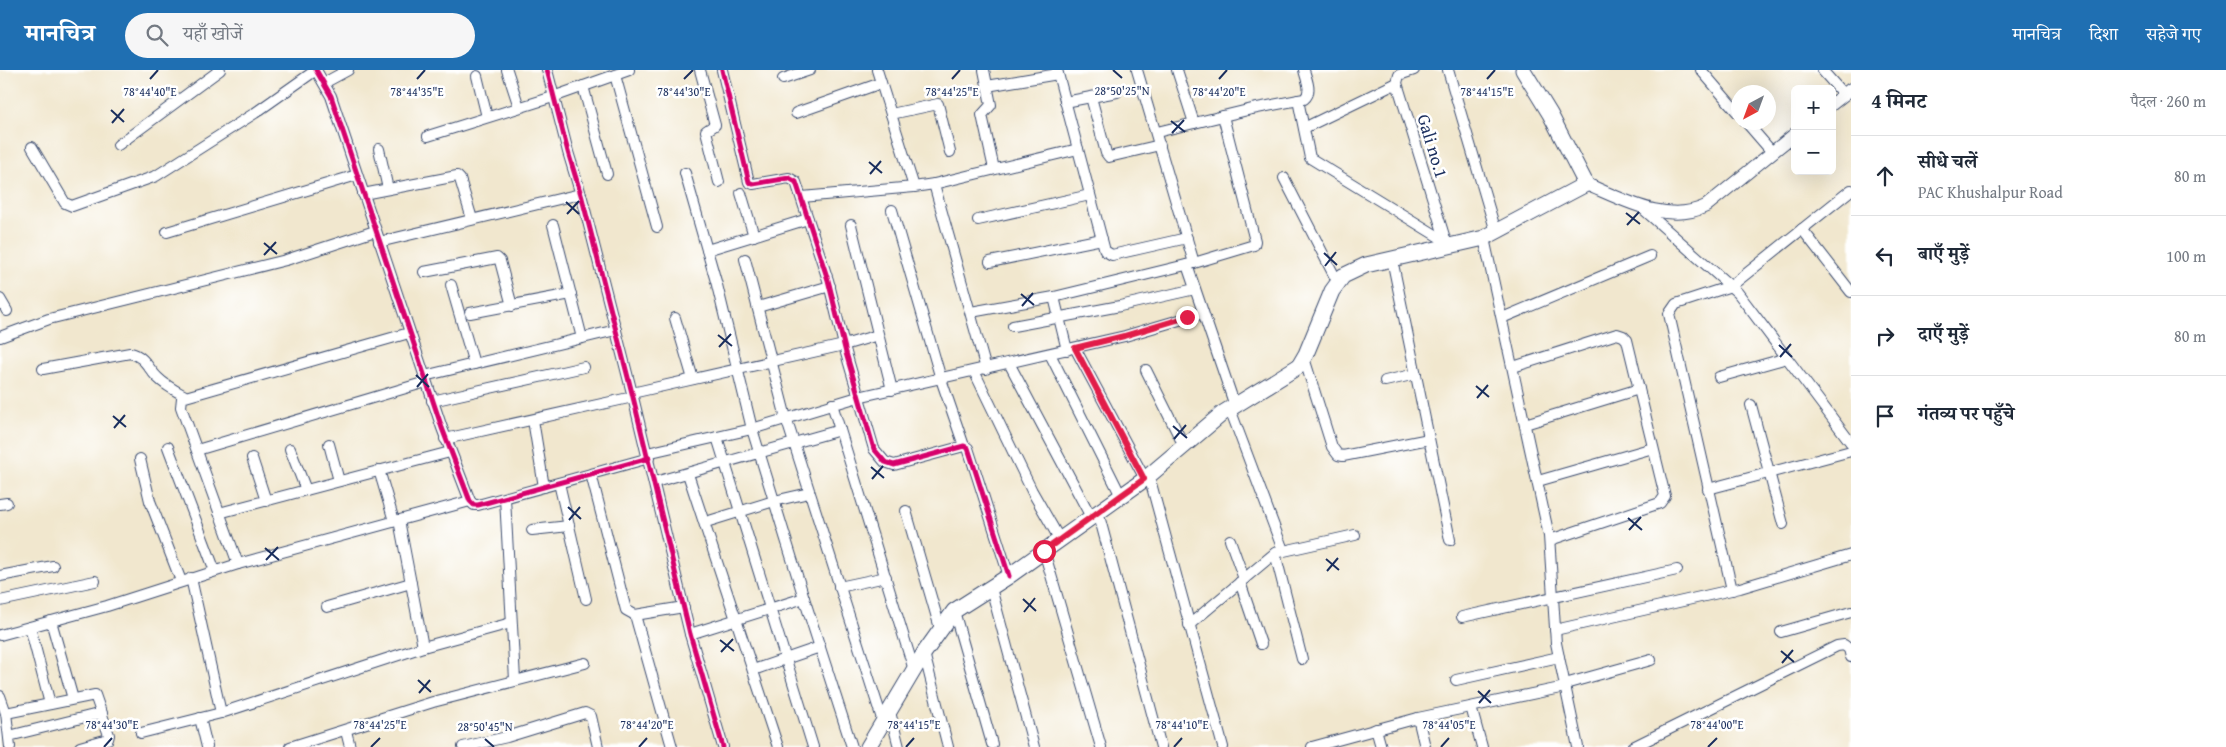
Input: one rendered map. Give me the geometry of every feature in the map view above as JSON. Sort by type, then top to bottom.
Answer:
[{"type":"main road","points":[[868,747],[924,653],[940,628],[954,611],[1009,576],[1147,478],[1232,407],[1299,366],[1332,291],[1343,276],[1366,265],[1490,235],[1586,184],[1550,114],[1523,70]]},
{"type":"street","points":[[118,145],[220,70]]},
{"type":"street","points":[[32,146],[65,203],[72,206],[156,176],[255,113],[316,70],[331,96],[432,401],[450,452],[470,501],[474,505],[559,483],[717,437],[752,429],[858,397],[1071,349],[1203,313]]},
{"type":"street","points":[[324,83],[348,70]]},
{"type":"street","points":[[507,70],[520,107]]},
{"type":"street","points":[[546,70],[582,198],[633,395],[690,634],[723,747]]},
{"type":"street","points":[[428,136],[554,97],[629,70]]},
{"type":"street","points":[[700,70],[715,125],[706,131],[719,182]]},
{"type":"street","points":[[722,70],[749,182],[753,184],[794,179],[802,197],[830,286],[858,397],[874,449],[885,462],[894,465],[964,446]]},
{"type":"street","points":[[783,79],[810,70]]},
{"type":"street","points":[[877,70],[914,187]]},
{"type":"street","points":[[984,70],[991,107],[982,114],[994,169]]},
{"type":"street","points":[[1137,70],[1157,132],[1186,238],[1195,289],[1279,551],[1302,660]]},
{"type":"street","points":[[1177,70],[1194,123]]},
{"type":"street","points":[[1157,132],[1298,100],[1308,96],[1309,91],[1304,70]]},
{"type":"street","points":[[1304,128],[1397,83],[1399,75],[1414,70]]},
{"type":"street","points":[[1448,70],[1490,235],[1502,318],[1550,540],[1555,630],[1578,747]]},
{"type":"street","points":[[1701,70],[1731,105]]},
{"type":"street","points":[[1822,70],[1847,92],[1836,101]]},
{"type":"street","points":[[987,86],[1058,72],[1105,252],[1112,255],[1186,238]]},
{"type":"street","points":[[615,75],[657,227]]},
{"type":"street","points":[[477,76],[487,118]]},
{"type":"street","points":[[796,113],[882,83]]},
{"type":"street","name":"Gali no.1","points":[[1397,83],[1449,244]]},
{"type":"street","points":[[583,86],[607,174]]},
{"type":"street","points":[[1065,102],[1117,92]]},
{"type":"street","points":[[1091,97],[1106,153],[1109,157],[1160,144]]},
{"type":"street","points":[[1298,100],[1308,152],[1315,162],[1449,244]]},
{"type":"street","points":[[891,114],[938,104],[950,152]]},
{"type":"street","points":[[971,312],[1054,297],[1190,264],[1250,248],[1254,245],[1255,241],[1223,116]]},
{"type":"street","points":[[1753,130],[1772,152]]},
{"type":"street","points":[[1586,184],[1642,208],[1687,213],[1696,211],[1706,206],[1791,137]]},
{"type":"street","points":[[379,149],[388,189]]},
{"type":"street","points":[[802,197],[934,184],[1078,149]]},
{"type":"street","points":[[685,173],[707,250],[752,429],[852,747]]},
{"type":"street","points":[[166,232],[357,175]]},
{"type":"street","points":[[363,194],[457,176],[460,178],[472,219]]},
{"type":"street","points":[[1284,178],[1338,283]]},
{"type":"street","points":[[934,184],[986,369]]},
{"type":"street","points":[[1732,590],[1669,314],[1676,304],[1731,286],[1851,190]]},
{"type":"street","points":[[741,193],[754,236]]},
{"type":"street","points":[[379,242],[580,194]]},
{"type":"street","points":[[978,220],[1090,196]]},
{"type":"street","points":[[1642,208],[1738,293],[1851,443]]},
{"type":"street","points":[[892,210],[941,379],[964,446],[971,452],[1009,576]]},
{"type":"street","points":[[707,250],[808,219]]},
{"type":"street","points":[[552,225],[582,338]]},
{"type":"street","points":[[851,226],[892,390]]},
{"type":"street","points":[[1802,229],[1850,290]]},
{"type":"street","points":[[0,337],[38,322],[286,260],[376,231]]},
{"type":"street","points":[[990,262],[1102,239]]},
{"type":"street","points":[[1502,318],[1650,256]]},
{"type":"street","points":[[424,272],[497,258],[500,261],[512,306]]},
{"type":"street","points":[[745,259],[786,418],[809,493],[839,587],[886,717],[899,747]]},
{"type":"street","points":[[1392,259],[1450,540]]},
{"type":"street","points":[[451,285],[474,364]]},
{"type":"street","points":[[758,307],[830,286]]},
{"type":"street","points":[[1013,326],[1060,318],[1195,289]]},
{"type":"street","points":[[470,314],[571,294]]},
{"type":"street","points":[[1054,297],[1071,349],[1147,478],[1223,747]]},
{"type":"street","points":[[0,299],[7,311]]},
{"type":"street","points":[[675,318],[693,379]]},
{"type":"street","points":[[197,450],[474,364],[616,330]]},
{"type":"street","points":[[238,564],[181,407],[182,398],[409,333]]},
{"type":"street","points":[[1513,367],[1617,334],[1623,336],[1627,340],[1665,496],[1663,500],[1550,540]]},
{"type":"street","points":[[446,439],[533,420],[693,379],[844,345],[878,335]]},
{"type":"street","points":[[42,369],[130,353],[136,354],[147,363],[159,379],[185,396]]},
{"type":"street","points":[[1050,354],[1121,496]]},
{"type":"street","points":[[1304,358],[1332,446],[1338,455],[1342,456],[1429,439]]},
{"type":"street","points":[[1719,377],[1787,358]]},
{"type":"street","points":[[1009,363],[1094,515],[1161,747]]},
{"type":"street","points":[[432,401],[584,367]]},
{"type":"street","points":[[1146,370],[1184,446]]},
{"type":"street","points":[[974,371],[1032,491],[1060,540]]},
{"type":"street","points":[[1385,381],[1416,374]]},
{"type":"street","points":[[1525,424],[1639,389]]},
{"type":"street","points":[[832,404],[914,670]]},
{"type":"street","points":[[1752,405],[1783,524]]},
{"type":"street","points":[[533,420],[544,487]]},
{"type":"street","points":[[655,482],[840,430]]},
{"type":"street","points":[[717,437],[813,747]]},
{"type":"street","points":[[329,444],[339,481]]},
{"type":"street","points":[[168,447],[215,571]]},
{"type":"street","points":[[1538,481],[1653,448]]},
{"type":"street","points":[[290,450],[306,490]]},
{"type":"street","points":[[1708,489],[1851,451]]},
{"type":"street","points":[[220,514],[450,452]]},
{"type":"street","points":[[252,458],[266,501]]},
{"type":"street","points":[[140,459],[150,501],[180,582],[221,713]]},
{"type":"street","points":[[379,470],[396,520],[424,647]]},
{"type":"street","points":[[591,474],[624,605],[630,613],[635,614],[684,607]]},
{"type":"street","points":[[688,474],[706,522],[778,747]]},
{"type":"street","points":[[559,483],[586,599]]},
{"type":"street","points":[[706,522],[774,501],[809,493]]},
{"type":"street","points":[[505,498],[515,680]]},
{"type":"street","points":[[0,635],[107,606],[238,564],[470,501]]},
{"type":"street","points":[[906,511],[940,628]]},
{"type":"street","points":[[532,530],[569,526]]},
{"type":"street","points":[[1189,624],[1279,551],[1355,534]]},
{"type":"street","points":[[1230,540],[1261,644]]},
{"type":"street","points":[[1044,551],[1102,747]]},
{"type":"street","points":[[1555,630],[1732,590],[1851,555]]},
{"type":"street","points":[[0,576],[54,566]]},
{"type":"street","points":[[1462,617],[1677,570]]},
{"type":"street","points":[[839,587],[886,577]]},
{"type":"street","points":[[0,601],[95,581]]},
{"type":"street","points":[[327,607],[411,582]]},
{"type":"street","points":[[991,588],[1034,747]]},
{"type":"street","points":[[690,634],[804,598]]},
{"type":"street","points":[[954,611],[992,744]]},
{"type":"street","points":[[1781,632],[1851,612]]},
{"type":"street","points":[[635,614],[672,747]]},
{"type":"street","points":[[51,621],[73,699]]},
{"type":"street","points":[[141,732],[221,713],[424,647],[511,623]]},
{"type":"street","points":[[30,627],[50,704]]},
{"type":"street","points":[[1632,747],[1837,646],[1844,645],[1849,649],[1851,656]]},
{"type":"street","points":[[753,670],[820,647]]},
{"type":"street","points":[[924,653],[948,747]]},
{"type":"street","points":[[1456,680],[1559,657]]},
{"type":"street","points":[[1312,747],[1334,744],[1376,728],[1565,686],[1651,660]]},
{"type":"street","points":[[290,747],[346,731],[433,702],[585,663]]},
{"type":"street","points":[[0,696],[6,713],[7,739],[102,713]]},
{"type":"street","points":[[6,713],[95,696],[109,735],[108,739],[80,747]]},
{"type":"street","points":[[1472,707],[1482,747]]},
{"type":"street","points":[[463,747],[508,742],[589,714],[592,716],[598,747]]},
{"type":"street","points":[[200,718],[207,747]]},
{"type":"street","points":[[1418,718],[1425,747]]},
{"type":"street","points":[[1376,728],[1381,747]]},
{"type":"street","points":[[346,731],[350,747]]},
{"type":"cycle path","points":[[316,70],[331,96],[442,428],[470,501],[474,505],[478,505],[649,458]]},
{"type":"cycle path","points":[[547,70],[632,393],[690,634],[723,747]]},
{"type":"cycle path","points":[[722,70],[749,182],[753,184],[789,178],[796,182],[828,280],[846,353],[874,449],[885,462],[894,465],[964,446],[968,448],[1009,576]]},
{"type":"route","points":[[1044,551],[1144,479],[1075,348],[1124,336],[1187,317]]}]
